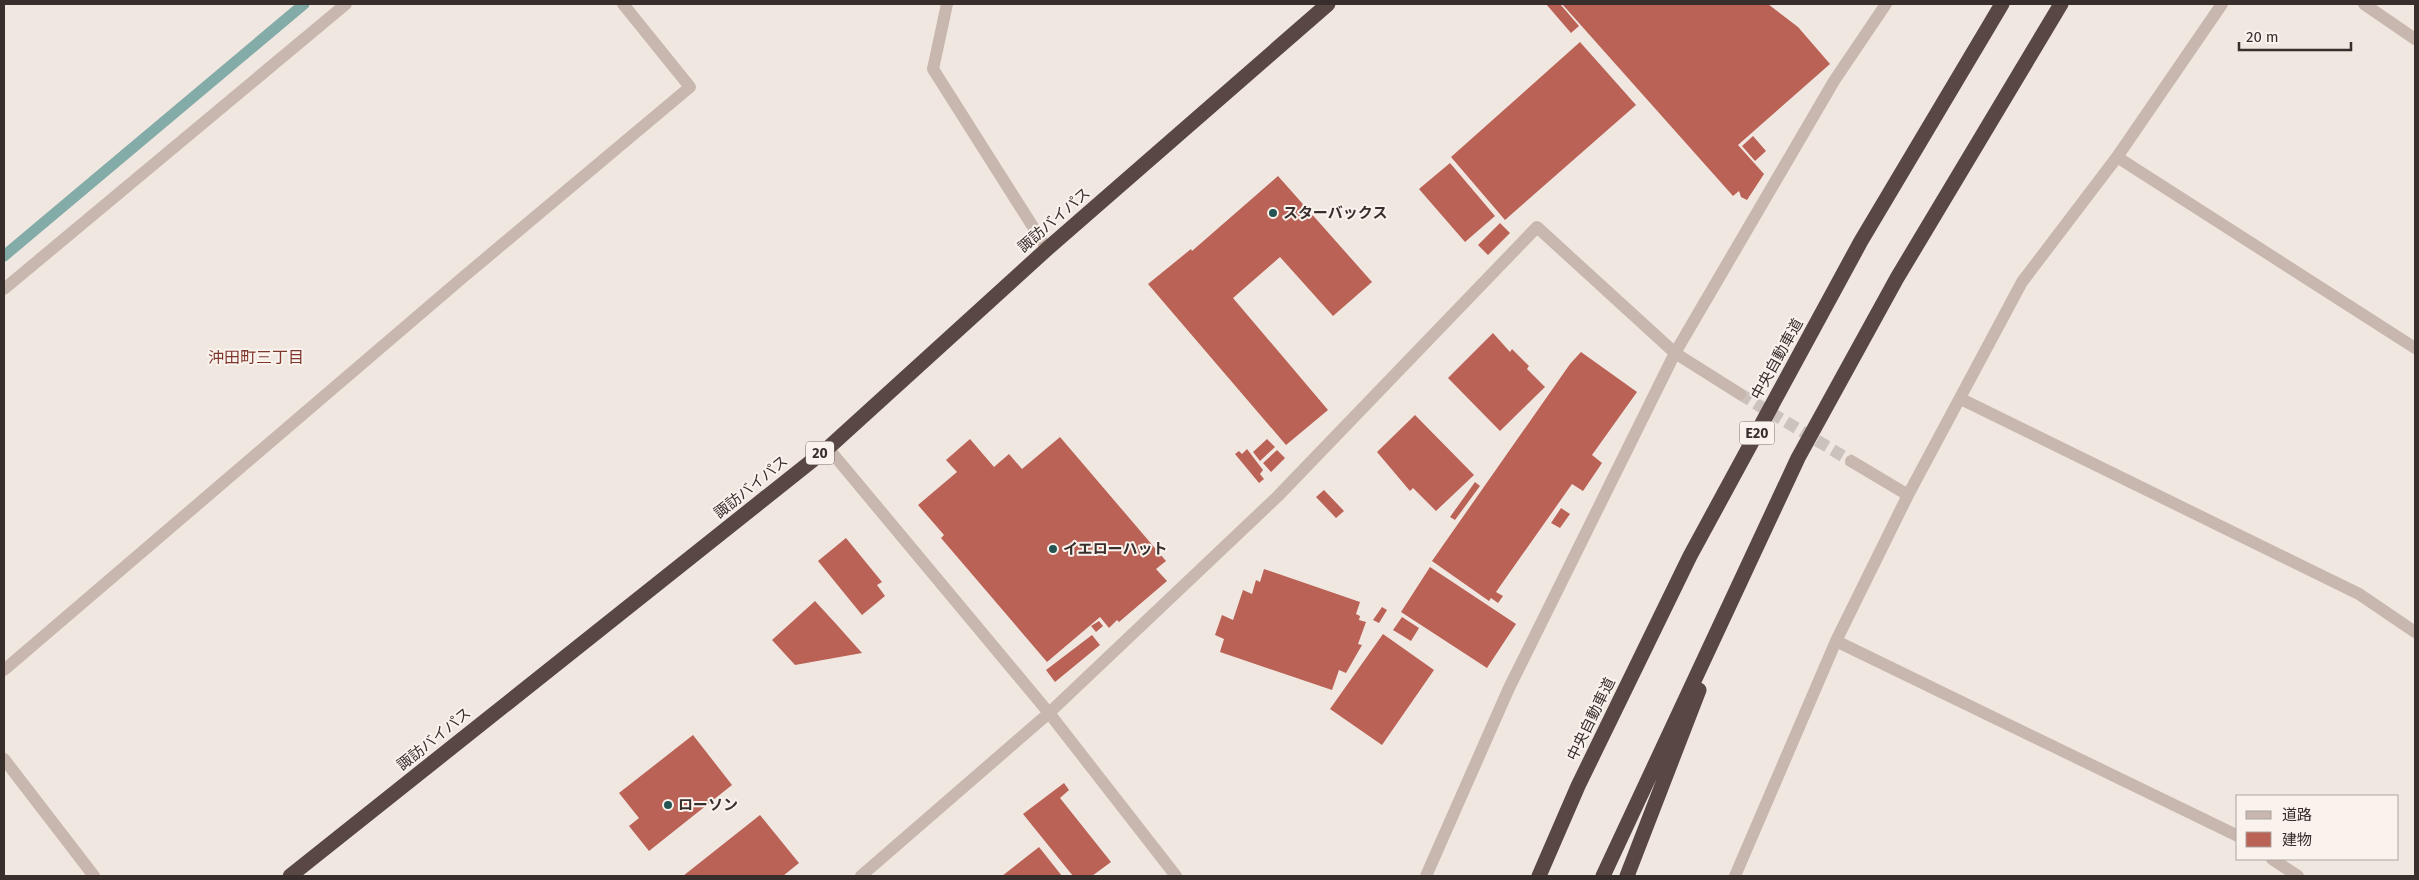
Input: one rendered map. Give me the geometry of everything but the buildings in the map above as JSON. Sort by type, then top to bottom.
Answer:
[{"type":"highway","name":"諏訪バイパス","points":[[290,876],[828,448],[1047,249],[1328,4]]},
{"type":"highway","name":"中央自動車道","points":[[1539,876],[1578,786],[1690,556],[1861,241],[2002,4]]},
{"type":"highway","points":[[1602,876],[1798,458],[1897,278],[2061,4]]},
{"type":"highway","points":[[1627,876],[1751,556]]},
{"type":"street","points":[[4,289],[346,4]]},
{"type":"street","points":[[4,670],[461,279],[690,87],[623,4]]},
{"type":"street","points":[[947,4],[932,69],[1047,249]]},
{"type":"street","points":[[1426,876],[1509,688],[1675,352],[1834,81],[1886,4]]},
{"type":"street","points":[[1735,876],[1836,641],[1908,495],[2022,282],[2116,157],[2222,4]]},
{"type":"street","points":[[2364,4],[2415,39]]},
{"type":"street","points":[[2116,157],[2415,348]]},
{"type":"street","points":[[861,876],[1049,713],[1278,496],[1537,227],[1675,352],[1740,394]]},
{"type":"street","points":[[1961,399],[2360,594],[2415,632]]},
{"type":"street","points":[[828,448],[1049,713],[1176,876]]},
{"type":"street","points":[[1851,462],[1908,495]]},
{"type":"street","points":[[1836,641],[2236,835]]},
{"type":"street","points":[[4,758],[94,876]]},
{"type":"street","points":[[2274,860],[2298,876]]},
{"type":"waterway","points":[[4,256],[304,4]]},
{"type":"tunnel","points":[[1740,394],[1851,461]]},
{"type":"place","name":"スターバックス","points":[[1273,213]]},
{"type":"place","name":"イエローハット","points":[[1053,549]]},
{"type":"place","name":"ローソン","points":[[668,805]]},
{"type":"district","name":"沖田町三丁目","points":[[256,357]]}]
